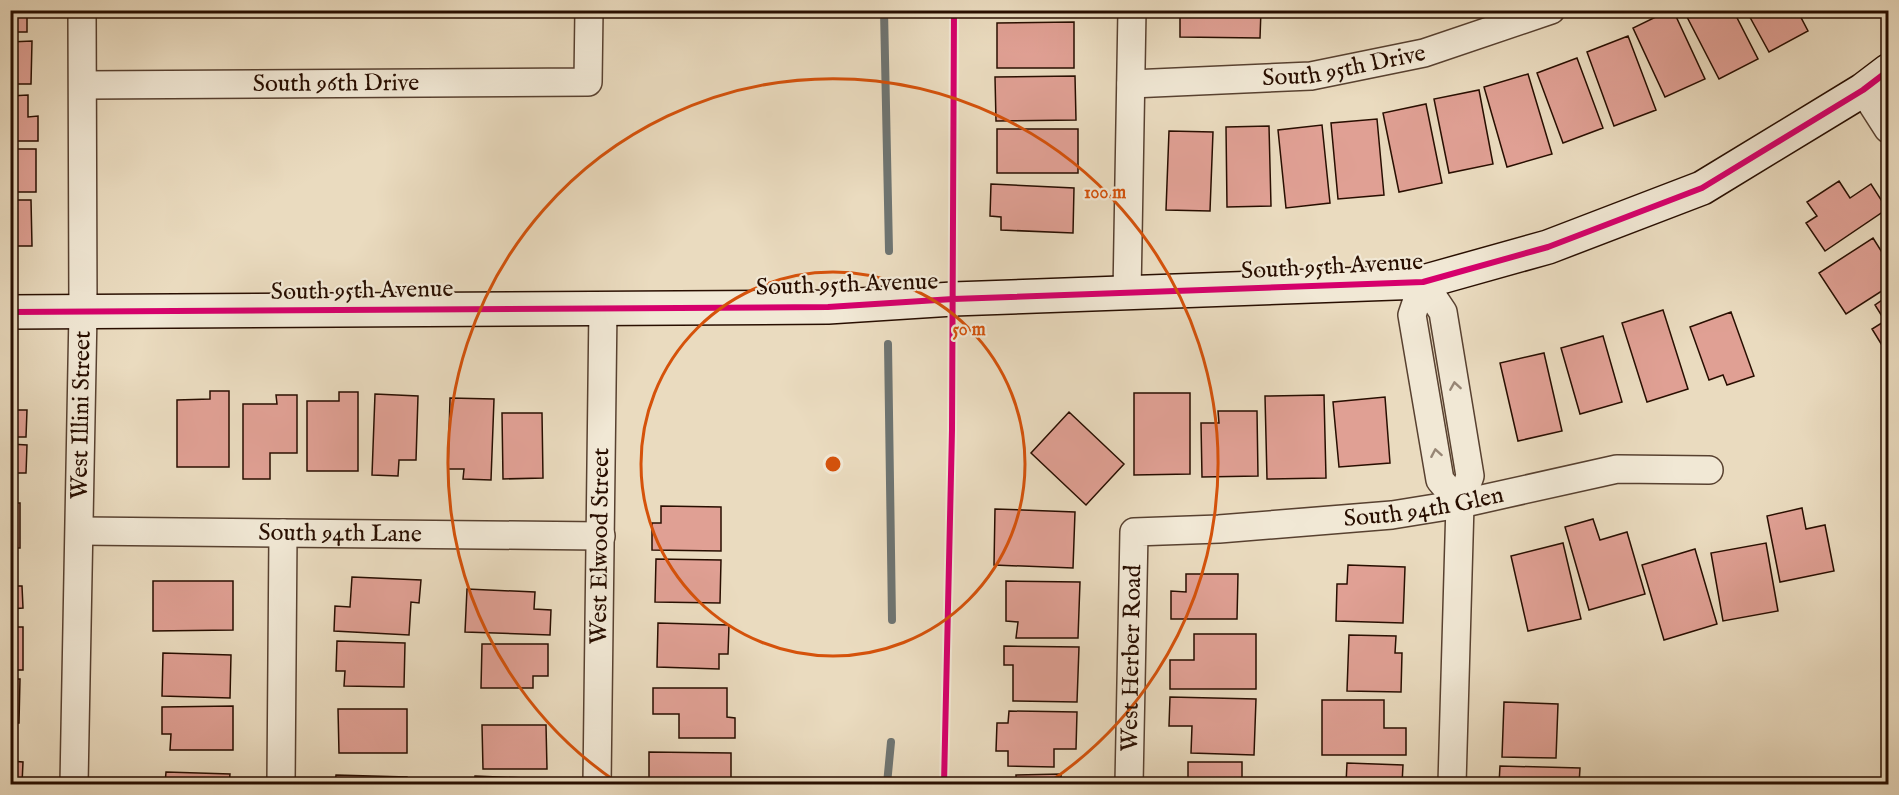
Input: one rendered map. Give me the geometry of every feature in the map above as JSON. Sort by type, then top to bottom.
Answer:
[{"type":"street","name":"West Illini Street","points":[[74,784],[83,312],[82,10]]},
{"type":"street","name":"South 96th Drive","points":[[84,85],[588,82],[589,10]]},
{"type":"street","points":[[1126,294],[1132,10]]},
{"type":"street","name":"South 95th Drive","points":[[1131,84],[1311,76],[1424,52],[1551,10]]},
{"type":"street","name":"South 95th Avenue","points":[[10,312],[870,305],[1424,282],[1548,247],[1702,188],[1798,131],[1863,90],[1888,71]]},
{"type":"street","points":[[1863,90],[1888,129]]},
{"type":"street","points":[[1424,282],[1412,315],[1440,480],[1460,504],[1452,784]]},
{"type":"street","name":"West Elwood Street","points":[[597,784],[603,307]]},
{"type":"street","name":"South 94th Glen","points":[[1134,532],[1316,523],[1460,504],[1617,469],[1709,470]]},
{"type":"street","name":"South 94th Lane","points":[[80,531],[601,536]]},
{"type":"street","name":"West Herber Road","points":[[1129,784],[1134,532]]},
{"type":"street","points":[[281,784],[283,533]]},
{"type":"building","points":[[10,10],[27,10],[27,32],[10,32]]},
{"type":"building","points":[[988,10],[1073,10],[1073,15],[988,15]]},
{"type":"building","points":[[1180,10],[1261,10],[1260,38],[1180,37]]},
{"type":"building","points":[[1673,10],[1705,79],[1665,97],[1633,28]]},
{"type":"building","points":[[1694,10],[1733,10],[1758,59],[1719,79],[1686,15]]},
{"type":"building","points":[[1746,10],[1797,10],[1808,31],[1769,52]]},
{"type":"building","points":[[1074,22],[1074,68],[997,68],[997,23]]},
{"type":"building","points":[[1628,36],[1656,110],[1614,126],[1587,52]]},
{"type":"building","points":[[32,41],[31,84],[10,84],[10,42]]},
{"type":"building","points":[[1577,58],[1603,128],[1563,143],[1537,73]]},
{"type":"building","points":[[1528,74],[1552,154],[1507,167],[1484,87]]},
{"type":"building","points":[[1075,76],[1076,120],[996,121],[995,77]]},
{"type":"building","points":[[1479,90],[1493,164],[1449,173],[1434,99]]},
{"type":"building","points":[[28,95],[28,117],[38,116],[38,141],[10,141],[10,96]]},
{"type":"building","points":[[1426,104],[1442,183],[1399,192],[1383,113]]},
{"type":"building","points":[[1377,119],[1384,195],[1338,199],[1331,123]]},
{"type":"building","points":[[1322,125],[1330,203],[1286,208],[1278,130]]},
{"type":"building","points":[[1269,126],[1271,206],[1227,207],[1226,127]]},
{"type":"building","points":[[997,129],[1078,129],[1078,173],[997,173]]},
{"type":"building","points":[[1169,131],[1213,132],[1210,211],[1166,210]]},
{"type":"building","points":[[10,149],[36,149],[36,192],[10,192]]},
{"type":"building","points":[[1839,181],[1850,198],[1871,184],[1887,209],[1825,251],[1806,223],[1817,216],[1807,202]]},
{"type":"building","points":[[991,184],[1074,188],[1073,233],[1001,230],[1001,217],[990,216]]},
{"type":"building","points":[[10,200],[31,200],[32,246],[10,246]]},
{"type":"building","points":[[1873,238],[1883,254],[1888,250],[1888,287],[1846,314],[1819,273]]},
{"type":"building","points":[[1888,296],[1888,355],[1872,329],[1885,321],[1875,305]]},
{"type":"building","points":[[1663,310],[1688,389],[1647,402],[1622,323]]},
{"type":"building","points":[[1731,312],[1754,376],[1727,385],[1723,375],[1709,380],[1690,327]]},
{"type":"building","points":[[1603,336],[1622,402],[1580,414],[1561,348]]},
{"type":"building","points":[[1544,353],[1562,431],[1518,441],[1500,363]]},
{"type":"building","points":[[10,382],[11,410],[27,410],[26,437],[10,437]]},
{"type":"building","points":[[210,391],[229,391],[229,467],[177,467],[177,400],[210,399]]},
{"type":"building","points":[[339,392],[358,392],[358,471],[307,471],[307,401],[339,401]]},
{"type":"building","points":[[1134,393],[1190,393],[1190,474],[1134,475]]},
{"type":"building","points":[[375,394],[418,396],[416,460],[399,460],[398,476],[372,475]]},
{"type":"building","points":[[276,395],[297,395],[297,453],[270,453],[270,479],[243,479],[243,404],[277,404]]},
{"type":"building","points":[[1324,395],[1326,478],[1267,479],[1265,396]]},
{"type":"building","points":[[1385,397],[1390,463],[1339,467],[1333,402]]},
{"type":"building","points":[[450,398],[494,399],[491,480],[463,479],[464,469],[448,469]]},
{"type":"building","points":[[1218,411],[1257,411],[1258,476],[1202,477],[1201,423],[1219,423]]},
{"type":"building","points":[[1069,412],[1124,464],[1086,505],[1031,453]]},
{"type":"building","points":[[502,413],[542,413],[543,478],[503,479]]},
{"type":"building","points":[[10,444],[27,445],[26,473],[10,473]]},
{"type":"building","points":[[10,503],[20,503],[20,548],[10,548]]},
{"type":"building","points":[[661,506],[721,507],[721,551],[652,550],[652,523],[661,523]]},
{"type":"building","points":[[1802,508],[1806,529],[1825,525],[1834,571],[1780,582],[1767,516]]},
{"type":"building","points":[[995,509],[1075,512],[1073,568],[994,565]]},
{"type":"building","points":[[1593,519],[1600,540],[1627,532],[1645,594],[1589,610],[1565,527]]},
{"type":"building","points":[[1563,543],[1581,619],[1528,631],[1511,556]]},
{"type":"building","points":[[1766,543],[1778,611],[1723,621],[1711,553]]},
{"type":"building","points":[[1695,549],[1717,624],[1664,640],[1642,565]]},
{"type":"building","points":[[656,559],[721,560],[720,603],[655,602]]},
{"type":"building","points":[[1348,565],[1405,567],[1403,623],[1336,621],[1337,584],[1347,584]]},
{"type":"building","points":[[1186,574],[1238,574],[1237,619],[1171,619],[1171,591],[1186,592]]},
{"type":"building","points":[[352,577],[421,580],[419,603],[411,602],[409,635],[334,631],[335,606],[350,607]]},
{"type":"building","points":[[153,581],[233,581],[233,630],[153,631]]},
{"type":"building","points":[[1006,581],[1080,582],[1078,638],[1016,638],[1018,622],[1006,621]]},
{"type":"building","points":[[10,586],[22,586],[23,608],[10,609]]},
{"type":"building","points":[[467,589],[535,592],[534,609],[551,610],[550,635],[465,632]]},
{"type":"building","points":[[658,623],[729,625],[728,654],[719,654],[719,669],[657,667]]},
{"type":"building","points":[[10,627],[23,627],[23,670],[10,670]]},
{"type":"building","points":[[1194,634],[1256,634],[1256,689],[1170,689],[1170,660],[1194,660]]},
{"type":"building","points":[[1349,635],[1396,636],[1395,653],[1402,653],[1401,692],[1347,691]]},
{"type":"building","points":[[337,641],[405,643],[404,687],[344,686],[345,671],[336,671]]},
{"type":"building","points":[[482,644],[548,644],[548,676],[533,676],[533,688],[481,688]]},
{"type":"building","points":[[1004,646],[1079,647],[1077,702],[1013,701],[1013,665],[1004,665]]},
{"type":"building","points":[[163,653],[231,655],[230,698],[162,696]]},
{"type":"building","points":[[10,679],[20,679],[19,723],[10,723]]},
{"type":"building","points":[[653,688],[727,688],[727,717],[735,718],[735,738],[679,738],[679,714],[653,714]]},
{"type":"building","points":[[1170,697],[1256,699],[1254,755],[1191,753],[1192,726],[1169,726]]},
{"type":"building","points":[[1322,700],[1384,700],[1384,728],[1406,728],[1406,755],[1322,755]]},
{"type":"building","points":[[1504,702],[1558,704],[1556,758],[1502,757]]},
{"type":"building","points":[[233,706],[233,750],[170,750],[171,734],[162,734],[162,707]]},
{"type":"building","points":[[338,709],[407,709],[407,753],[339,753]]},
{"type":"building","points":[[1009,711],[1077,712],[1076,749],[1054,749],[1054,767],[1008,766],[1008,751],[996,751],[997,723],[1008,723]]},
{"type":"building","points":[[482,725],[546,725],[547,769],[483,769]]},
{"type":"building","points":[[649,752],[731,753],[731,784],[660,784],[660,778],[649,778]]},
{"type":"building","points":[[10,761],[23,762],[22,784],[10,784]]},
{"type":"building","points":[[1188,762],[1242,762],[1242,784],[1188,784]]},
{"type":"building","points":[[1347,763],[1403,765],[1402,784],[1346,784]]},
{"type":"building","points":[[1500,766],[1580,768],[1579,784],[1499,784]]},
{"type":"building","points":[[166,772],[230,774],[229,784],[165,784]]},
{"type":"building","points":[[1061,774],[1061,784],[1016,784],[1016,775]]},
{"type":"building","points":[[336,775],[407,777],[407,784],[335,784]]},
{"type":"building","points":[[475,776],[551,779],[551,784],[474,784]]},
{"type":"waterway","points":[[884,10],[889,251]]},
{"type":"waterway","points":[[888,344],[892,620]]},
{"type":"waterway","points":[[887,784],[891,742]]},
{"type":"cycle path","points":[[944,784],[952,430],[954,10]]},
{"type":"cycle path","points":[[10,312],[828,307],[953,299],[1423,282],[1548,247],[1702,188],[1863,90],[1888,71]]}]
